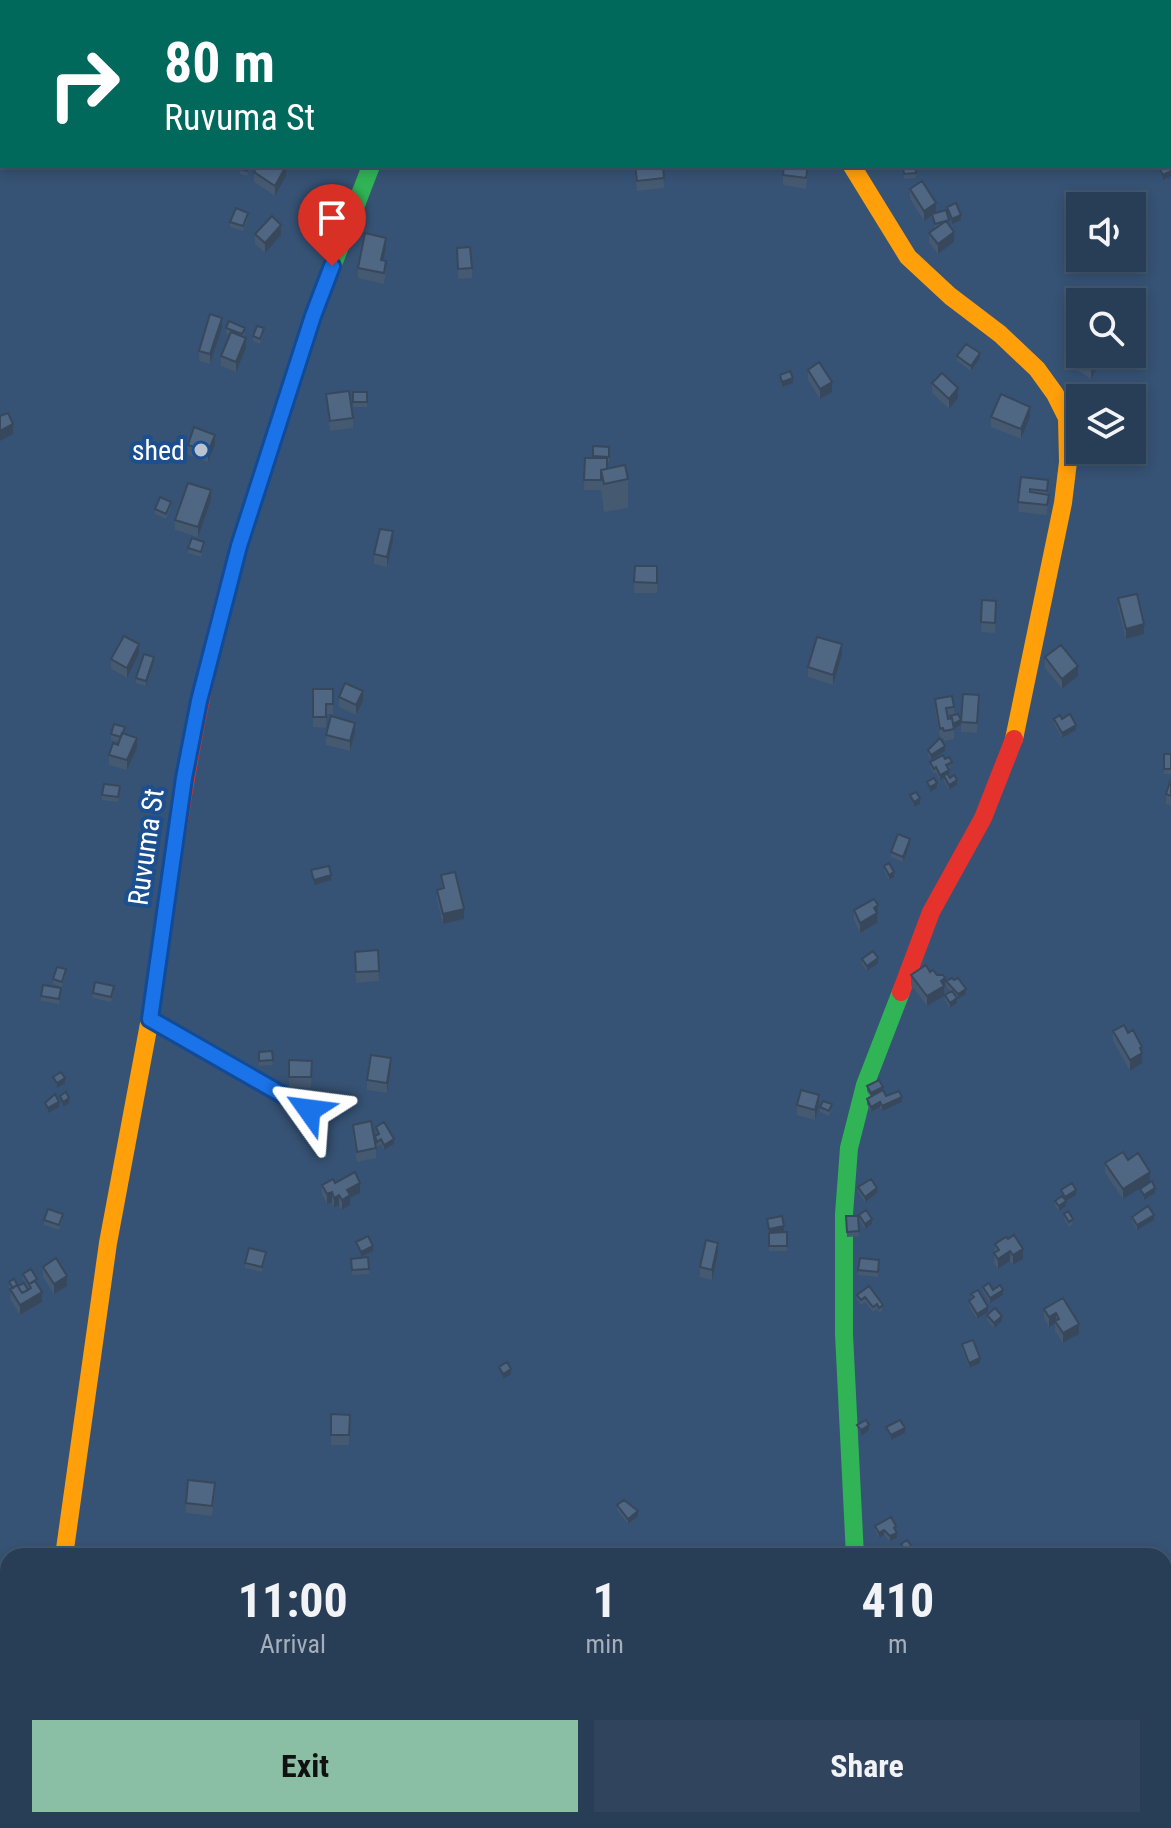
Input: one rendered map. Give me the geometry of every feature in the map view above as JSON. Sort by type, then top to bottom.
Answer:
[{"type":"street","name":"Ruvuma St","points":[[65,1548],[108,1243],[150,1019],[184,778],[199,701],[235,561],[313,316],[370,168]]},
{"type":"street","points":[[853,168],[908,257],[1037,369],[1067,418],[1068,462],[1038,632],[1011,751],[983,818],[931,912],[865,1085],[849,1148],[844,1214],[844,1334],[855,1548]]},
{"type":"street","points":[[150,1019],[309,1110]]},
{"type":"building","points":[[256,168],[285,168],[275,186],[254,172]]},
{"type":"building","points":[[635,168],[663,168],[664,178],[637,181]]},
{"type":"building","points":[[784,168],[808,168],[806,178],[783,175]]},
{"type":"building","points":[[903,168],[915,168],[916,173],[904,174]]},
{"type":"building","points":[[1159,168],[1171,168],[1171,171],[1163,175]]},
{"type":"building","points":[[922,181],[936,203],[924,211],[910,189]]},
{"type":"building","points":[[956,203],[961,215],[952,219],[947,207]]},
{"type":"building","points":[[236,208],[248,213],[243,226],[230,222]]},
{"type":"building","points":[[946,210],[949,220],[935,224],[932,214]]},
{"type":"building","points":[[272,216],[281,225],[265,243],[255,234]]},
{"type":"building","points":[[946,221],[954,232],[938,244],[929,233]]},
{"type":"building","points":[[365,233],[386,238],[381,260],[386,261],[384,273],[358,268]]},
{"type":"building","points":[[470,247],[472,268],[458,269],[457,248]]},
{"type":"building","points":[[210,314],[222,318],[210,354],[199,351]]},
{"type":"building","points":[[229,321],[245,328],[242,334],[226,328]]},
{"type":"building","points":[[257,326],[264,328],[260,339],[253,336]]},
{"type":"building","points":[[231,332],[246,338],[236,362],[221,356]]},
{"type":"building","points":[[966,344],[980,353],[971,366],[957,356]]},
{"type":"building","points":[[819,362],[832,382],[820,389],[808,370]]},
{"type":"building","points":[[790,371],[793,378],[782,382],[780,375]]},
{"type":"building","points":[[942,373],[958,388],[949,399],[932,383]]},
{"type":"building","points":[[349,391],[353,418],[330,421],[326,394]]},
{"type":"building","points":[[353,392],[367,392],[367,402],[353,402]]},
{"type":"building","points":[[1001,394],[1030,407],[1021,429],[991,417]]},
{"type":"building","points":[[8,413],[13,424],[0,431],[0,416]]},
{"type":"building","points":[[194,427],[215,435],[208,452],[188,445]]},
{"type":"building","points":[[593,446],[609,447],[609,457],[593,456]]},
{"type":"building","points":[[585,458],[607,458],[607,469],[601,470],[601,480],[584,480]]},
{"type":"building","points":[[625,465],[628,479],[604,484],[601,470]]},
{"type":"building","points":[[1021,477],[1048,480],[1047,491],[1030,489],[1030,492],[1049,495],[1047,505],[1018,502]]},
{"type":"building","points":[[188,483],[211,490],[198,527],[175,520]]},
{"type":"building","points":[[160,497],[171,502],[166,514],[155,509]]},
{"type":"building","points":[[380,529],[393,531],[387,557],[374,554]]},
{"type":"building","points":[[192,538],[204,542],[201,552],[188,548]]},
{"type":"building","points":[[635,566],[657,566],[657,583],[634,582]]},
{"type":"building","points":[[1137,594],[1144,624],[1126,629],[1118,598]]},
{"type":"building","points":[[982,600],[996,601],[995,623],[981,622]]},
{"type":"building","points":[[124,636],[139,644],[127,668],[111,659]]},
{"type":"building","points":[[817,637],[842,644],[833,675],[808,667]]},
{"type":"building","points":[[1061,645],[1078,666],[1062,679],[1045,657]]},
{"type":"building","points":[[144,654],[154,657],[146,681],[136,678]]},
{"type":"building","points":[[345,683],[363,691],[356,705],[339,697]]},
{"type":"building","points":[[313,689],[333,689],[333,704],[326,704],[326,717],[313,717]]},
{"type":"building","points":[[963,694],[979,695],[977,723],[961,722]]},
{"type":"building","points":[[952,696],[954,707],[946,708],[954,729],[944,731],[940,729],[935,699]]},
{"type":"building","points":[[958,714],[961,720],[953,724],[950,716]]},
{"type":"building","points":[[1070,714],[1076,725],[1062,733],[1054,719]]},
{"type":"building","points":[[331,716],[355,723],[350,741],[326,735]]},
{"type":"building","points":[[114,724],[125,727],[121,737],[111,734]]},
{"type":"building","points":[[122,733],[137,738],[127,760],[109,755],[113,743],[118,745]]},
{"type":"building","points":[[940,738],[945,746],[931,755],[928,750]]},
{"type":"building","points":[[1164,754],[1171,754],[1171,769],[1164,769]]},
{"type":"building","points":[[943,755],[952,762],[946,765],[949,770],[940,775],[930,762]]},
{"type":"building","points":[[947,773],[957,780],[949,785],[944,776]]},
{"type":"building","points":[[934,778],[937,783],[930,787],[927,782]]},
{"type":"building","points":[[1171,779],[1171,796],[1166,794]]},
{"type":"building","points":[[104,784],[120,786],[118,797],[102,795]]},
{"type":"building","points":[[916,792],[920,798],[914,802],[910,795]]},
{"type":"building","points":[[898,834],[910,839],[903,857],[891,852]]},
{"type":"building","points":[[889,863],[894,872],[889,875],[884,866]]},
{"type":"building","points":[[329,866],[331,875],[314,880],[311,870]]},
{"type":"building","points":[[455,872],[464,909],[443,914],[437,890],[444,888],[441,875]]},
{"type":"building","points":[[874,899],[878,905],[874,908],[877,913],[860,923],[854,910]]},
{"type":"building","points":[[378,950],[379,971],[356,972],[355,952]]},
{"type":"building","points":[[873,951],[878,958],[867,966],[862,959]]},
{"type":"building","points":[[926,965],[930,972],[933,970],[945,978],[941,981],[944,986],[927,996],[911,975]]},
{"type":"building","points":[[57,967],[66,969],[62,982],[53,979]]},
{"type":"building","points":[[958,978],[966,989],[958,994],[946,981]]},
{"type":"building","points":[[95,982],[114,986],[111,997],[93,993]]},
{"type":"building","points":[[43,985],[61,988],[59,999],[41,996]]},
{"type":"building","points":[[952,991],[957,998],[950,1003],[945,995]]},
{"type":"building","points":[[1124,1025],[1128,1033],[1133,1030],[1142,1047],[1142,1053],[1130,1060],[1113,1031]]},
{"type":"building","points":[[272,1051],[273,1060],[259,1061],[259,1052]]},
{"type":"building","points":[[371,1055],[391,1058],[387,1083],[367,1080]]},
{"type":"building","points":[[289,1060],[312,1061],[311,1077],[289,1077]]},
{"type":"building","points":[[61,1072],[65,1078],[57,1083],[53,1077]]},
{"type":"building","points":[[879,1080],[883,1087],[871,1093],[867,1086]]},
{"type":"building","points":[[801,1090],[819,1095],[815,1110],[797,1105]]},
{"type":"building","points":[[883,1090],[886,1096],[899,1091],[902,1097],[882,1106],[880,1102],[871,1107],[867,1099]]},
{"type":"building","points":[[66,1092],[69,1098],[63,1102],[60,1096]]},
{"type":"building","points":[[55,1094],[59,1102],[48,1108],[45,1103]]},
{"type":"building","points":[[823,1101],[832,1104],[829,1111],[820,1107]]},
{"type":"building","points":[[371,1121],[376,1148],[357,1152],[353,1125]]},
{"type":"building","points":[[384,1122],[394,1139],[384,1145],[381,1139],[377,1142],[375,1136],[379,1134],[376,1127]]},
{"type":"building","points":[[1123,1152],[1128,1160],[1138,1153],[1150,1172],[1123,1189],[1105,1163]]},
{"type":"building","points":[[355,1172],[360,1183],[347,1190],[350,1195],[342,1200],[339,1195],[334,1198],[332,1192],[327,1194],[322,1185],[333,1179],[335,1183]]},
{"type":"building","points":[[871,1179],[877,1188],[865,1197],[858,1187]]},
{"type":"building","points":[[1152,1181],[1155,1188],[1144,1195],[1140,1189]]},
{"type":"building","points":[[1072,1183],[1076,1190],[1065,1197],[1061,1190]]},
{"type":"building","points":[[1062,1196],[1066,1201],[1059,1206],[1055,1201]]},
{"type":"building","points":[[1148,1206],[1154,1215],[1137,1225],[1132,1217]]},
{"type":"building","points":[[48,1209],[63,1214],[59,1225],[44,1220]]},
{"type":"building","points":[[866,1210],[872,1219],[865,1224],[859,1215]]},
{"type":"building","points":[[1068,1211],[1073,1219],[1069,1222],[1064,1214]]},
{"type":"building","points":[[782,1216],[784,1226],[769,1229],[767,1219]]},
{"type":"building","points":[[846,1216],[858,1216],[859,1231],[847,1232]]},
{"type":"building","points":[[787,1232],[787,1246],[769,1246],[769,1233]]},
{"type":"building","points":[[1014,1235],[1023,1249],[1013,1255],[1010,1251],[998,1259],[994,1253],[999,1250],[995,1244]]},
{"type":"building","points":[[368,1236],[373,1246],[361,1252],[356,1242]]},
{"type":"building","points":[[706,1240],[718,1243],[712,1270],[700,1267]]},
{"type":"building","points":[[249,1248],[266,1252],[262,1267],[245,1263]]},
{"type":"building","points":[[368,1257],[369,1269],[352,1270],[351,1259]]},
{"type":"building","points":[[56,1258],[67,1276],[54,1284],[43,1267]]},
{"type":"building","points":[[860,1258],[879,1260],[878,1272],[858,1270]]},
{"type":"building","points":[[31,1269],[37,1279],[29,1284],[23,1274]]},
{"type":"building","points":[[14,1279],[18,1286],[24,1283],[28,1290],[22,1293],[17,1285],[13,1288],[9,1282]]},
{"type":"building","points":[[35,1281],[42,1292],[20,1305],[10,1289],[17,1285],[22,1293],[31,1288],[29,1284]]},
{"type":"building","points":[[989,1283],[993,1290],[1000,1285],[1003,1290],[990,1298],[983,1287]]},
{"type":"building","points":[[869,1286],[883,1305],[879,1308],[877,1304],[873,1307],[865,1297],[861,1300],[857,1295]]},
{"type":"building","points":[[978,1290],[988,1307],[977,1314],[969,1301],[974,1297],[971,1294]]},
{"type":"building","points":[[1063,1298],[1079,1324],[1063,1333],[1055,1321],[1059,1319],[1056,1313],[1049,1317],[1044,1309]]},
{"type":"building","points":[[995,1308],[1002,1316],[994,1323],[987,1315]]},
{"type":"building","points":[[973,1340],[980,1358],[969,1363],[962,1344]]},
{"type":"building","points":[[507,1362],[511,1369],[503,1374],[499,1367]]},
{"type":"building","points":[[331,1414],[350,1415],[349,1435],[331,1435]]},
{"type":"building","points":[[866,1420],[869,1425],[861,1430],[857,1425]]},
{"type":"building","points":[[900,1420],[905,1428],[891,1435],[886,1427]]},
{"type":"building","points":[[188,1480],[215,1483],[212,1506],[186,1503]]},
{"type":"building","points":[[624,1500],[638,1511],[628,1519],[617,1505]]},
{"type":"building","points":[[891,1517],[897,1533],[890,1536],[884,1530],[879,1533],[875,1526]]},
{"type":"building","points":[[907,1540],[912,1547],[904,1548],[901,1544]]},
{"type":"traffic: fast","points":[[246,525],[313,316],[370,168]]},
{"type":"traffic: fast","points":[[855,1548],[844,1334],[844,1214],[849,1148],[865,1085],[901,992]]},
{"type":"traffic: slow","points":[[853,168],[908,257],[1037,369],[1067,418],[1068,462],[1063,503],[1014,739]]},
{"type":"traffic: slow","points":[[65,1548],[108,1243],[151,1013]]},
{"type":"traffic: jam","points":[[151,1013],[188,767],[213,645],[246,525]]},
{"type":"traffic: jam","points":[[901,992],[931,912],[983,818],[1014,739]]},
{"type":"place","name":"shed","points":[[201,450]]},
{"type":"route","points":[[309,1110],[150,1019],[184,778],[199,701],[239,546],[332,266]]}]
